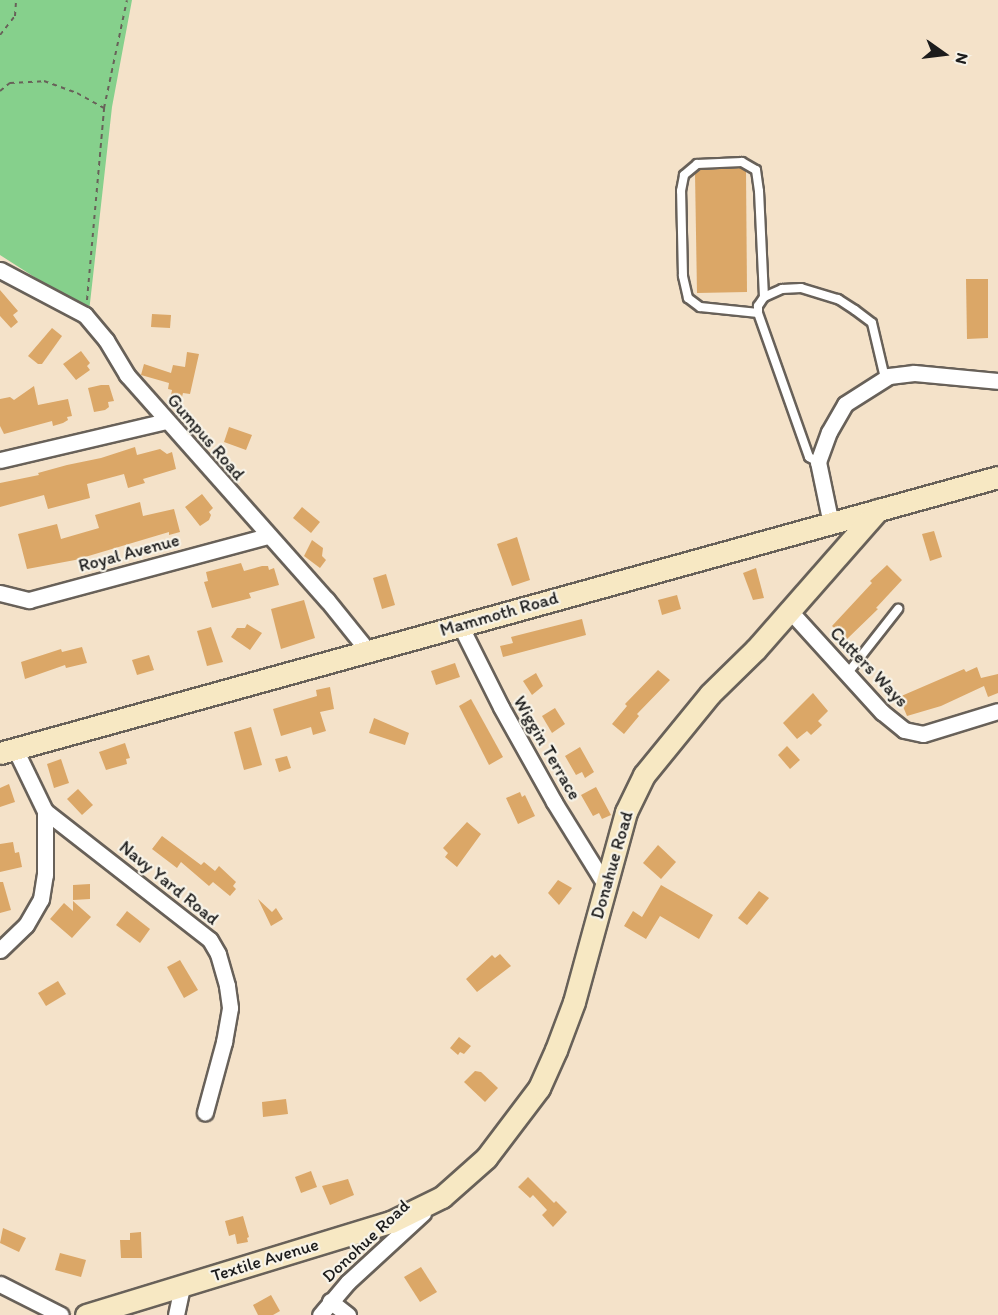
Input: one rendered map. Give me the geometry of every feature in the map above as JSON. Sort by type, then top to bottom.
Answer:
[{"type":"main road","name":"Mammoth Road","points":[[8,751],[461,627],[546,600],[998,477]]},
{"type":"main road","name":"Donahue Road","points":[[441,1197],[486,1158],[539,1088],[574,1002],[626,812],[644,775],[710,694],[790,611],[878,510]]},
{"type":"main road","points":[[797,533],[825,545],[833,559]]},
{"type":"main road","name":"Textile Avenue","points":[[86,1315],[391,1222],[441,1197]]},
{"type":"street","name":"Gumpus Road","points":[[0,270],[85,315],[106,340],[127,375],[327,600],[368,651]]},
{"type":"street","points":[[831,524],[818,462],[829,432],[845,404],[885,378],[914,373],[998,381]]},
{"type":"street","points":[[0,460],[166,421]]},
{"type":"street","name":"Royal Avenue","points":[[0,593],[28,600],[268,536]]},
{"type":"street","name":"Cutters Ways","points":[[790,611],[882,712],[904,730],[923,734],[998,711]]},
{"type":"street","name":"Wiggin Terrace","points":[[461,627],[506,717],[554,802],[606,886]]},
{"type":"street","name":"Navy Yard Road","points":[[8,751],[45,811],[210,940],[218,954],[227,986],[230,1008],[224,1042],[205,1112]]},
{"type":"street","points":[[0,950],[26,925],[41,899],[45,875],[45,811]]},
{"type":"street","name":"Donohue Road","points":[[320,1315],[330,1301],[389,1242],[441,1197]]},
{"type":"street","points":[[0,1284],[61,1315]]},
{"type":"street","points":[[176,1315],[182,1286]]},
{"type":"street","points":[[330,1301],[348,1315]]},
{"type":"lane","points":[[758,313],[700,307],[688,298],[683,276],[681,191],[684,175],[697,164],[742,162],[756,170],[764,297]]},
{"type":"lane","points":[[818,462],[809,458],[758,313],[758,306],[764,297],[782,289],[801,288],[838,299],[855,309],[872,323],[885,378]]},
{"type":"lane","points":[[847,674],[898,609]]},
{"type":"path","points":[[0,35],[7,30],[15,16],[16,0]]},
{"type":"path","points":[[86,309],[104,108],[127,0]]},
{"type":"path","points":[[0,91],[10,83],[44,81],[77,93],[104,108]]},
{"type":"green space","points":[[0,0],[132,0],[112,107],[89,312],[0,255]]},
{"type":"building","points":[[741,168],[746,171],[747,292],[697,293],[695,173],[699,170]]},
{"type":"building","points":[[966,279],[988,279],[988,338],[967,339]]},
{"type":"building","points":[[0,290],[18,311],[13,315],[18,322],[11,328],[0,316]]},
{"type":"building","points":[[152,314],[171,315],[170,328],[151,327]]},
{"type":"building","points":[[52,328],[62,336],[42,364],[38,364],[28,356]]},
{"type":"building","points":[[81,351],[90,363],[87,366],[90,370],[76,380],[63,364]]},
{"type":"building","points":[[187,352],[199,354],[190,394],[183,393],[182,397],[171,395],[172,390],[168,389],[169,383],[141,375],[144,364],[171,373],[173,365],[185,367]]},
{"type":"building","points":[[109,385],[114,401],[108,402],[109,407],[105,410],[94,412],[88,388]]},
{"type":"building","points":[[34,386],[38,405],[68,399],[72,416],[67,417],[68,420],[63,423],[53,426],[52,421],[4,434],[0,426],[0,399],[10,397],[14,400]]},
{"type":"building","points":[[229,427],[252,435],[246,450],[224,442]]},
{"type":"building","points":[[135,447],[137,455],[160,449],[167,454],[172,452],[176,469],[143,479],[145,483],[128,488],[124,474],[87,484],[90,498],[48,509],[44,495],[0,507],[0,483],[39,475],[38,473],[101,458]]},
{"type":"building","points":[[202,494],[213,508],[209,512],[211,515],[209,520],[200,526],[185,507]]},
{"type":"building","points":[[140,502],[143,516],[174,509],[180,532],[169,535],[169,532],[75,560],[27,569],[18,534],[57,524],[61,539],[99,528],[95,515]]},
{"type":"building","points":[[302,507],[320,522],[311,533],[293,518]]},
{"type":"building","points":[[934,531],[942,557],[930,561],[922,534]]},
{"type":"building","points":[[517,537],[530,580],[512,586],[497,544]]},
{"type":"building","points":[[312,540],[323,548],[322,556],[326,560],[320,568],[304,556]]},
{"type":"building","points":[[241,563],[244,571],[262,566],[268,566],[269,570],[274,568],[279,585],[249,593],[251,598],[212,608],[204,582],[208,581],[206,572]]},
{"type":"building","points":[[887,565],[902,580],[876,608],[878,609],[847,639],[832,626],[872,583],[870,581]]},
{"type":"building","points":[[756,568],[764,598],[753,600],[743,573]]},
{"type":"building","points":[[386,574],[395,605],[382,609],[373,578]]},
{"type":"building","points":[[677,595],[681,609],[662,615],[658,600]]},
{"type":"building","points":[[304,600],[315,638],[281,649],[271,609]]},
{"type":"building","points":[[582,619],[586,635],[503,657],[500,646],[513,643],[511,637]]},
{"type":"building","points":[[247,624],[262,633],[250,650],[231,637],[237,628],[245,628]]},
{"type":"building","points":[[211,627],[223,662],[207,666],[197,631]]},
{"type":"building","points":[[82,647],[87,663],[66,668],[65,665],[25,679],[21,662],[61,649],[62,652]]},
{"type":"building","points":[[149,655],[154,670],[137,675],[132,660]]},
{"type":"building","points":[[455,663],[460,677],[436,685],[431,671]]},
{"type":"building","points":[[977,667],[981,678],[998,674],[998,693],[988,697],[984,686],[941,706],[907,716],[899,697],[964,669],[966,672]]},
{"type":"building","points":[[658,670],[670,680],[637,714],[639,716],[624,734],[612,724],[627,706],[625,704]]},
{"type":"building","points":[[536,673],[543,686],[532,695],[523,681]]},
{"type":"building","points":[[330,687],[334,709],[320,712],[326,731],[313,735],[311,727],[281,736],[273,709],[317,696],[316,690]]},
{"type":"building","points":[[813,693],[828,711],[818,721],[822,725],[811,735],[807,731],[797,739],[783,723]]},
{"type":"building","points":[[471,699],[503,757],[489,765],[459,706]]},
{"type":"building","points":[[555,708],[565,724],[552,733],[542,716]]},
{"type":"building","points":[[374,718],[409,733],[405,745],[369,733]]},
{"type":"building","points":[[251,727],[262,765],[244,770],[234,732]]},
{"type":"building","points":[[125,743],[130,758],[126,759],[127,764],[106,770],[99,752]]},
{"type":"building","points":[[787,746],[800,760],[790,769],[778,755]]},
{"type":"building","points":[[580,747],[594,772],[585,778],[582,772],[576,775],[565,756]]},
{"type":"building","points":[[287,756],[291,768],[279,772],[275,759]]},
{"type":"building","points":[[61,759],[69,783],[54,788],[47,764]]},
{"type":"building","points":[[9,784],[15,802],[0,807],[0,788]]},
{"type":"building","points":[[596,787],[611,815],[602,819],[599,813],[593,816],[581,795]]},
{"type":"building","points":[[78,789],[93,805],[82,815],[67,799]]},
{"type":"building","points":[[520,792],[522,797],[525,795],[535,816],[518,824],[506,798]]},
{"type":"building","points":[[467,822],[481,834],[457,867],[445,857],[448,853],[443,848]]},
{"type":"building","points":[[162,836],[201,865],[204,862],[215,871],[219,866],[236,882],[233,886],[236,889],[230,896],[213,882],[209,886],[181,862],[177,868],[152,849]]},
{"type":"building","points":[[13,842],[15,853],[19,852],[22,867],[0,872],[0,844]]},
{"type":"building","points":[[658,845],[676,862],[661,879],[643,863]]},
{"type":"building","points":[[558,880],[572,888],[559,905],[548,893]]},
{"type":"building","points":[[0,882],[3,882],[11,910],[0,913]]},
{"type":"building","points":[[90,884],[90,899],[73,900],[73,885]]},
{"type":"building","points":[[661,885],[713,915],[699,939],[660,916],[646,939],[624,926],[633,911],[642,917]]},
{"type":"building","points":[[759,891],[769,898],[747,925],[738,918]]},
{"type":"building","points":[[258,899],[272,912],[276,908],[283,919],[271,926]]},
{"type":"building","points":[[73,901],[91,917],[72,938],[50,919],[64,903],[73,911]]},
{"type":"building","points":[[127,911],[150,929],[140,943],[116,925]]},
{"type":"building","points":[[500,954],[511,966],[477,992],[466,979],[492,955],[495,958]]},
{"type":"building","points":[[180,960],[198,990],[184,998],[167,967]]},
{"type":"building","points":[[58,981],[66,994],[46,1006],[38,993]]},
{"type":"building","points":[[459,1037],[471,1046],[464,1054],[460,1052],[458,1055],[450,1048]]},
{"type":"building","points":[[475,1071],[481,1072],[498,1088],[485,1102],[464,1082]]},
{"type":"building","points":[[286,1099],[288,1114],[263,1117],[262,1102]]},
{"type":"building","points":[[311,1171],[317,1187],[301,1193],[295,1177]]},
{"type":"building","points":[[528,1177],[554,1203],[556,1201],[567,1212],[553,1227],[542,1215],[547,1210],[533,1195],[530,1198],[518,1187]]},
{"type":"building","points":[[348,1179],[354,1195],[330,1205],[322,1186]]},
{"type":"building","points":[[243,1216],[249,1237],[248,1242],[237,1244],[235,1234],[229,1236],[225,1221]]},
{"type":"building","points":[[3,1228],[26,1238],[19,1252],[0,1243]]},
{"type":"building","points":[[141,1232],[142,1258],[121,1258],[120,1240],[130,1240],[130,1233]]},
{"type":"building","points":[[60,1253],[86,1260],[81,1277],[55,1270]]},
{"type":"building","points":[[421,1267],[437,1292],[420,1302],[404,1277]]},
{"type":"building","points":[[271,1295],[280,1311],[273,1315],[258,1315],[253,1305]]}]
